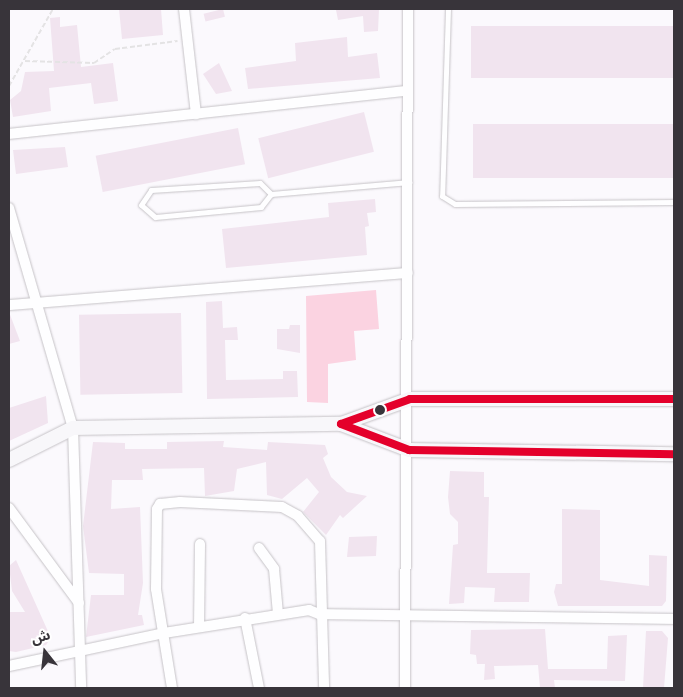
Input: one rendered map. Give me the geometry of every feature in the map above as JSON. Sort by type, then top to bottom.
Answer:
[{"type":"street","points":[[184,9],[196,114]]},
{"type":"street","points":[[405,688],[408,615],[410,399],[408,9]]},
{"type":"street","points":[[9,134],[408,91]]},
{"type":"street","points":[[9,208],[73,428],[81,688]]},
{"type":"street","points":[[9,305],[36,300],[408,273]]},
{"type":"street","points":[[9,460],[73,428],[341,424],[410,399],[674,399]]},
{"type":"street","points":[[341,424],[409,450],[674,454]]},
{"type":"street","points":[[172,688],[156,589],[156,516],[160,504],[167,503],[258,503],[282,507],[298,516],[320,541],[319,614],[324,688]]},
{"type":"street","points":[[9,508],[79,604]]},
{"type":"street","points":[[200,544],[200,626]]},
{"type":"street","points":[[259,548],[274,569],[278,614]]},
{"type":"street","points":[[9,666],[200,626],[309,610],[319,614],[674,619]]},
{"type":"street","points":[[246,618],[259,688]]},
{"type":"lane","points":[[448,9],[442,196],[455,204],[674,202]]},
{"type":"lane","points":[[271,194],[260,183],[156,189],[143,196],[141,205],[146,214],[155,217],[261,207],[271,194],[409,182]]},
{"type":"path","points":[[9,86],[53,9]]},
{"type":"path","points":[[24,61],[94,63],[124,47],[187,40]]},
{"type":"shaded area","points":[[376,290],[379,329],[354,331],[356,360],[328,364],[328,403],[307,402],[306,296]]},
{"type":"building","points":[[119,9],[161,9],[163,35],[122,39]]},
{"type":"building","points":[[223,9],[225,17],[206,22],[204,14]]},
{"type":"building","points":[[379,9],[378,31],[364,32],[363,16],[338,20],[336,10]]},
{"type":"building","points":[[60,17],[60,27],[77,25],[81,67],[113,63],[118,101],[94,104],[91,83],[49,88],[51,111],[13,117],[10,100],[21,91],[25,72],[54,71],[50,18]]},
{"type":"building","points":[[471,26],[674,26],[674,78],[471,78]]},
{"type":"building","points":[[347,37],[348,57],[377,53],[380,78],[248,89],[245,68],[296,61],[295,43]]},
{"type":"building","points":[[219,63],[232,91],[216,94],[203,74]]},
{"type":"building","points":[[364,112],[374,152],[268,178],[258,138]]},
{"type":"building","points":[[473,124],[674,124],[674,178],[473,178]]},
{"type":"building","points":[[238,128],[245,164],[103,192],[96,156]]},
{"type":"building","points":[[65,147],[68,167],[16,174],[13,150]]},
{"type":"building","points":[[375,199],[376,212],[367,213],[369,226],[365,227],[367,255],[226,268],[222,229],[329,217],[328,203]]},
{"type":"building","points":[[222,301],[223,328],[237,327],[238,340],[225,340],[226,380],[283,379],[283,371],[297,371],[298,397],[207,399],[206,302]]},
{"type":"building","points":[[9,312],[20,341],[9,344]]},
{"type":"building","points":[[181,313],[182,393],[80,395],[79,315]]},
{"type":"building","points":[[290,325],[300,325],[300,353],[277,349],[277,329],[289,329]]},
{"type":"building","points":[[46,396],[48,423],[9,441],[9,408]]},
{"type":"building","points":[[224,441],[223,447],[267,450],[268,442],[325,445],[328,454],[323,458],[331,477],[347,492],[367,496],[343,518],[340,515],[326,535],[303,512],[319,492],[307,478],[282,499],[267,495],[266,462],[237,469],[234,491],[205,496],[204,468],[142,469],[143,480],[112,480],[111,509],[140,507],[143,583],[138,615],[142,615],[144,625],[86,637],[91,595],[124,595],[124,574],[89,573],[83,526],[93,442],[125,443],[125,449],[167,449],[167,442]]},
{"type":"building","points":[[450,471],[484,472],[484,497],[489,497],[487,573],[530,573],[529,602],[494,602],[495,588],[465,587],[464,603],[449,604],[453,545],[458,544],[458,522],[450,514],[448,497]]},
{"type":"building","points":[[562,509],[600,510],[600,580],[649,586],[649,555],[667,556],[666,601],[662,606],[558,606],[554,592],[556,584],[562,584]]},
{"type":"building","points":[[377,536],[376,556],[347,557],[349,537]]},
{"type":"building","points":[[16,560],[51,638],[46,645],[16,652],[9,651],[9,612],[25,612],[12,591],[9,566]]},
{"type":"building","points":[[545,629],[548,669],[607,669],[608,636],[627,635],[625,681],[554,680],[555,688],[540,688],[538,665],[494,666],[495,679],[484,680],[485,664],[477,664],[476,655],[470,654],[471,630]]},
{"type":"building","points":[[646,631],[662,631],[668,638],[664,688],[643,688]]},
{"type":"transit line","points":[[341,424],[410,399],[674,399]]},
{"type":"transit line","points":[[341,424],[409,450],[674,454]]}]
